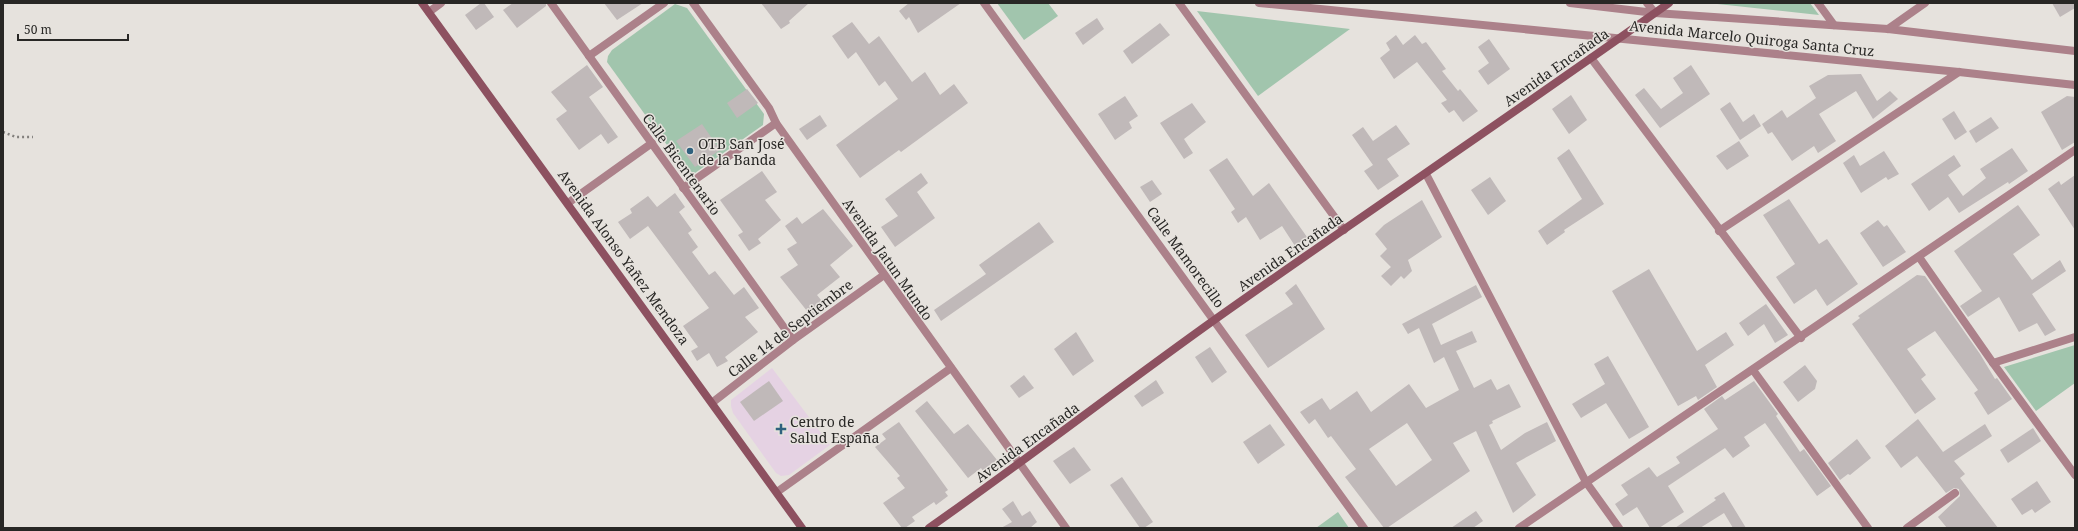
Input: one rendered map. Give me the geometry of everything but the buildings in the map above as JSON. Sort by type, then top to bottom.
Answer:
[{"type":"main road","name":"Avenida Alonso Yañez Mendoza","points":[[422,3],[713,402],[802,528]]},
{"type":"main road","name":"Avenida Encañada","points":[[930,528],[1215,320],[1621,38],[1669,3]]},
{"type":"street","points":[[429,12],[441,3]]},
{"type":"street","name":"Calle Bicentenario","points":[[551,3],[793,340]]},
{"type":"street","points":[[589,56],[664,3]]},
{"type":"street","name":"Avenida Jatun Mundo","points":[[693,3],[769,108],[776,123],[950,368],[1021,463],[1066,528]]},
{"type":"street","name":"Calle Mamorecillo","points":[[984,3],[1215,320],[1364,528]]},
{"type":"street","points":[[1179,3],[1344,230]]},
{"type":"street","name":"Avenida Marcelo Quiroga Santa Cruz","points":[[1259,3],[1960,72],[2075,85]]},
{"type":"street","name":"Avenida Marcelo Quiroga Santa Cruz","points":[[1570,3],[1655,13],[1888,29],[2075,52]]},
{"type":"street","points":[[1647,3],[1655,13]]},
{"type":"street","points":[[1818,3],[1834,25]]},
{"type":"street","points":[[1888,29],[1924,3]]},
{"type":"street","points":[[1591,58],[1719,231],[1801,338]]},
{"type":"street","points":[[1719,231],[1960,72]]},
{"type":"street","points":[[683,188],[776,123]]},
{"type":"street","points":[[568,203],[652,143]]},
{"type":"street","points":[[1519,528],[1801,338],[2075,150]]},
{"type":"street","points":[[1426,174],[1586,482],[1619,528]]},
{"type":"street","points":[[1920,257],[1993,363],[2075,475]]},
{"type":"street","name":"Calle 14 de Septiembre","points":[[713,402],[793,340],[884,275]]},
{"type":"street","points":[[1993,363],[2075,337]]},
{"type":"street","points":[[777,492],[950,368]]},
{"type":"street","points":[[1753,370],[1868,528]]},
{"type":"street","points":[[1907,528],[1955,493]]},
{"type":"path","points":[[3,132],[16,137],[33,137]]},
{"type":"shaded area","name":"Centro de Salud España","points":[[772,368],[830,445],[789,475],[781,476],[776,473],[733,413],[731,406],[731,400]]},
{"type":"green space","points":[[997,3],[1048,3],[1058,16],[1024,40]]},
{"type":"green space","points":[[1708,3],[1810,3],[1819,15]]},
{"type":"green space","points":[[675,4],[687,8],[764,114],[763,125],[695,173],[685,170],[607,62],[608,56],[612,50]]},
{"type":"green space","points":[[1197,11],[1350,29],[1258,96]]},
{"type":"green space","points":[[2075,345],[2075,383],[2036,411],[2004,367]]},
{"type":"green space","points":[[1338,512],[1349,528],[1316,528]]},
{"type":"place","name":"OTB San José de la Banda","points":[[690,151]]},
{"type":"place","name":"Centro de Salud España","points":[[781,429]]}]
